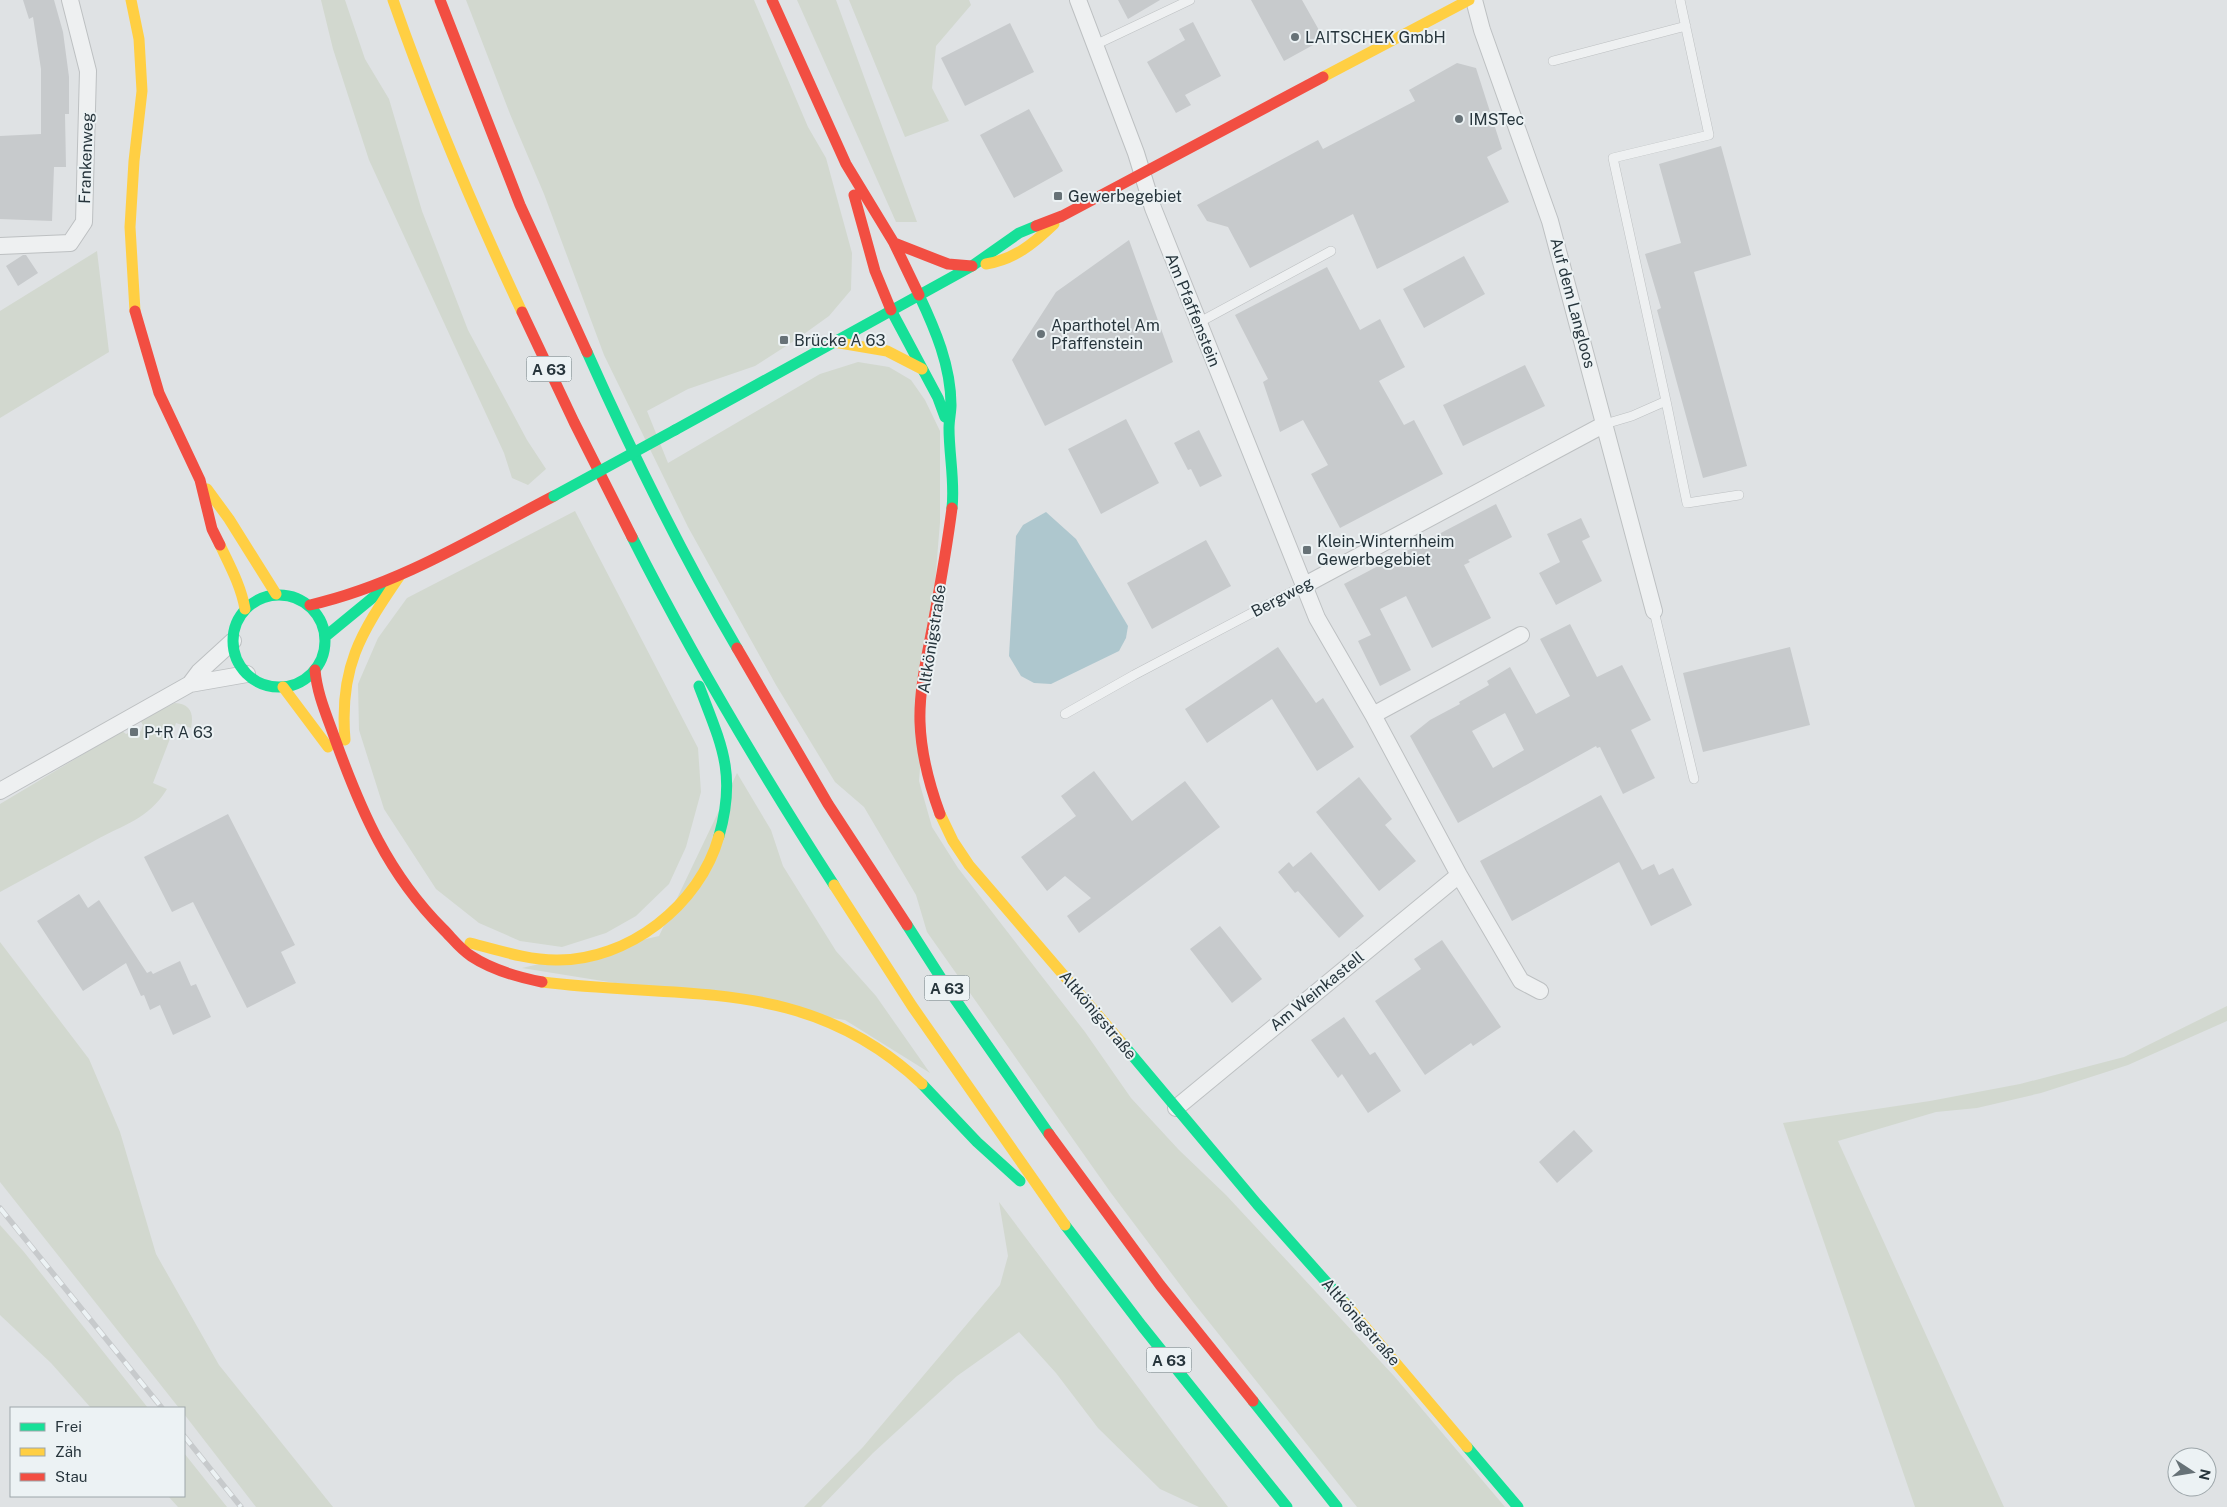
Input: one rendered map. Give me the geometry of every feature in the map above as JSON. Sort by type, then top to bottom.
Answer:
[{"type":"main road","points":[[131,0],[139,39],[142,91],[134,161],[130,227],[135,311],[159,393],[200,480],[229,519],[276,594]]},
{"type":"main road","name":"A 63","points":[[393,0],[410,49],[485,234],[574,422],[669,610],[800,833],[912,1006],[1053,1210],[1142,1326],[1287,1507]]},
{"type":"main road","name":"A 63","points":[[440,0],[520,205],[621,428],[706,596],[828,804],[948,990],[1067,1160],[1160,1285],[1337,1507]]},
{"type":"main road","points":[[772,0],[846,164]]},
{"type":"main road","points":[[310,605],[341,598],[399,577],[554,496],[972,266],[1019,233],[1062,216],[1469,0]]},
{"type":"main road","name":"Altkönigstraße","points":[[846,164],[894,243],[938,335],[943,353],[951,404],[950,428],[954,470],[952,506],[945,560],[922,693],[920,720],[922,749],[929,783],[940,814],[953,841],[969,866],[1010,915],[1063,973],[1257,1204],[1356,1315],[1518,1507]]},
{"type":"main road","name":"Altkönigstraße","points":[[846,164],[875,271],[892,310],[938,398],[950,428]]},
{"type":"main road","points":[[894,243],[948,264],[972,266],[1001,262],[1028,249],[1062,216]]},
{"type":"main road","points":[[834,342],[887,351],[922,369]]},
{"type":"main road","points":[[200,480],[212,529],[237,581],[245,609]]},
{"type":"main road","points":[[326,636],[399,577]]},
{"type":"main road","points":[[348,774],[343,703],[346,676],[359,641],[373,615],[399,577]]},
{"type":"main road","points":[[276,594],[294,596],[310,605],[321,619],[326,636],[324,654],[315,670],[301,682],[283,687],[264,684],[247,674],[237,659],[233,641],[236,624],[245,609],[259,599],[276,594]]},
{"type":"main road","points":[[454,938],[539,959],[566,960],[589,957],[630,942],[652,927],[691,892],[703,875],[721,833],[726,811],[728,780],[721,745],[669,610]]},
{"type":"main road","points":[[315,670],[316,686],[348,774],[377,841],[403,882],[428,914],[469,955],[512,975],[540,982],[715,994],[766,1002],[808,1012],[847,1029],[888,1055],[921,1083],[977,1142],[1053,1210]]},
{"type":"main road","points":[[283,687],[348,774]]},
{"type":"street","name":"Frankenweg","points":[[0,246],[70,243],[84,222],[88,70],[70,0]]},
{"type":"street","name":"Am Pfaffenstein","points":[[1078,0],[1198,323],[1303,586],[1317,618],[1373,715]]},
{"type":"street","name":"Auf dem Langloos","points":[[1474,0],[1482,30],[1550,221],[1654,611]]},
{"type":"street","name":"Bergweg","points":[[1303,586],[1605,424]]},
{"type":"street","points":[[1522,634],[1373,715],[1459,875],[1521,982],[1540,991]]},
{"type":"street","points":[[190,684],[199,672],[233,641]]},
{"type":"street","points":[[0,791],[190,684],[247,674]]},
{"type":"street","name":"Am Weinkastell","points":[[1176,1108],[1459,875]]},
{"type":"lane","points":[[1095,45],[1190,0]]},
{"type":"lane","points":[[1680,0],[1709,135],[1613,158],[1666,401],[1686,503],[1739,495]]},
{"type":"lane","points":[[1553,61],[1686,26]]},
{"type":"lane","points":[[1198,323],[1331,251]]},
{"type":"lane","points":[[1605,424],[1632,416],[1666,401]]},
{"type":"lane","name":"Bergweg","points":[[1065,714],[1134,675],[1303,586]]},
{"type":"lane","points":[[1654,611],[1694,779]]},
{"type":"shaded area","points":[[321,0],[345,0],[365,59],[389,99],[422,211],[468,330],[527,440],[546,469],[528,485],[512,478],[504,453],[369,160],[333,49]]},
{"type":"shaded area","points":[[466,0],[754,0],[808,127],[826,158],[852,253],[851,290],[829,316],[755,366],[688,389],[647,411],[668,463],[820,374],[858,362],[889,367],[911,380],[925,400],[940,431],[940,522],[919,781],[932,827],[958,868],[1085,1032],[1131,1098],[1179,1150],[1226,1195],[1394,1376],[1505,1507],[1357,1507],[1193,1302],[1111,1193],[927,932],[916,895],[864,807],[835,782],[776,685],[688,527],[604,355],[544,194],[510,114]]},
{"type":"shaded area","points":[[797,0],[836,0],[917,222],[896,222]]},
{"type":"shaded area","points":[[849,0],[969,0],[971,5],[936,46],[932,88],[949,121],[905,137]]},
{"type":"shaded area","points":[[97,251],[109,352],[0,418],[0,311]]},
{"type":"shaded area","points":[[575,511],[698,748],[701,792],[686,847],[669,884],[636,916],[606,933],[562,947],[520,941],[479,923],[436,889],[384,809],[359,730],[358,684],[378,638],[407,598]]},
{"type":"shaded area","points":[[175,703],[185,705],[190,711],[191,728],[176,723],[153,783],[167,789],[152,808],[135,820],[0,892],[0,804],[122,731],[126,734],[131,732],[134,736],[141,731],[143,725],[140,720]]},
{"type":"shaded area","points":[[737,773],[771,830],[783,866],[836,951],[876,996],[930,1073],[845,1020],[522,968],[659,936]]},
{"type":"shaded area","points":[[0,942],[89,1059],[120,1132],[156,1254],[219,1365],[333,1507],[256,1507],[185,1415],[185,1407],[178,1407],[0,1182]]},
{"type":"shaded area","points":[[2227,1006],[2227,1021],[2128,1065],[2041,1093],[1977,1108],[1936,1112],[1838,1141],[2004,1507],[1915,1507],[1783,1123],[1930,1101],[2020,1084],[2124,1057]]},
{"type":"shaded area","points":[[999,1202],[1228,1507],[1199,1507],[1160,1489],[1098,1428],[1056,1373],[1019,1332],[957,1376],[873,1453],[821,1507],[804,1507],[863,1447],[1000,1285],[1008,1256]]},
{"type":"shaded area","points":[[0,1225],[24,1252],[147,1407],[90,1407],[51,1363],[0,1315]]},
{"type":"shaded area","points":[[185,1454],[227,1507],[178,1507],[169,1497],[185,1497]]},
{"type":"water","points":[[1046,512],[1076,539],[1128,626],[1126,638],[1119,651],[1051,684],[1034,683],[1021,676],[1009,656],[1016,536],[1023,525]]},
{"type":"building","points":[[23,0],[54,0],[63,32],[69,77],[69,114],[65,114],[66,167],[54,167],[52,221],[0,219],[0,136],[41,134],[41,69],[33,17],[29,19]]},
{"type":"building","points":[[1118,0],[1160,0],[1128,19]]},
{"type":"building","points":[[1251,0],[1302,0],[1324,39],[1284,61]]},
{"type":"building","points":[[1193,22],[1221,76],[1185,95],[1191,105],[1176,113],[1147,62],[1185,40],[1179,29]]},
{"type":"building","points":[[1010,23],[1034,72],[965,106],[941,58]]},
{"type":"building","points":[[1457,63],[1476,68],[1502,149],[1487,157],[1509,202],[1377,269],[1353,214],[1250,268],[1228,227],[1207,221],[1197,205],[1318,140],[1323,149],[1415,101],[1409,90]]},
{"type":"building","points":[[1029,109],[1063,171],[1014,198],[980,135]]},
{"type":"building","points":[[1721,146],[1751,255],[1694,272],[1747,466],[1703,478],[1657,310],[1661,308],[1645,254],[1681,243],[1659,164]]},
{"type":"building","points":[[1129,240],[1173,362],[1045,426],[1012,360],[1056,292]]},
{"type":"building","points":[[26,255],[38,273],[18,286],[6,266]]},
{"type":"building","points":[[1464,256],[1485,294],[1424,328],[1403,289]]},
{"type":"building","points":[[1327,267],[1360,330],[1380,319],[1405,367],[1379,381],[1404,425],[1414,420],[1443,474],[1340,528],[1311,474],[1328,465],[1303,420],[1280,432],[1263,382],[1268,379],[1235,315]]},
{"type":"building","points":[[1525,365],[1545,406],[1463,446],[1443,405]]},
{"type":"building","points":[[1126,419],[1159,483],[1101,514],[1068,449]]},
{"type":"building","points":[[1199,430],[1222,476],[1200,487],[1191,469],[1188,470],[1174,443]]},
{"type":"building","points":[[1496,504],[1512,537],[1468,560],[1470,562],[1464,565],[1491,618],[1432,648],[1406,596],[1380,609],[1411,670],[1380,686],[1358,641],[1371,635],[1344,584]]},
{"type":"building","points":[[1581,518],[1590,537],[1582,541],[1602,581],[1556,605],[1539,573],[1560,562],[1547,534]]},
{"type":"building","points":[[1206,540],[1231,586],[1152,629],[1127,583]]},
{"type":"building","points":[[1570,624],[1597,677],[1622,665],[1651,720],[1631,730],[1655,778],[1623,794],[1600,747],[1597,748],[1596,746],[1458,823],[1410,736],[1430,720],[1460,704],[1459,702],[1489,685],[1487,681],[1510,667],[1536,714],[1570,696],[1540,639]],"holes":[[[1505,713],[1524,750],[1493,768],[1472,731]]]},
{"type":"building","points":[[1278,647],[1316,703],[1323,698],[1354,747],[1317,771],[1272,699],[1207,743],[1185,709]]},
{"type":"building","points":[[1790,647],[1810,725],[1703,752],[1683,673]]},
{"type":"building","points":[[1094,771],[1132,821],[1185,781],[1220,827],[1079,933],[1067,916],[1091,898],[1065,876],[1047,891],[1021,857],[1076,816],[1061,796]]},
{"type":"building","points":[[1359,777],[1392,819],[1385,825],[1416,861],[1379,891],[1316,812]]},
{"type":"building","points":[[1601,795],[1642,870],[1654,864],[1659,875],[1673,868],[1692,905],[1651,926],[1619,862],[1512,921],[1480,861]]},
{"type":"building","points":[[228,814],[295,945],[281,952],[296,983],[247,1008],[193,902],[172,912],[144,857]]},
{"type":"building","points":[[1311,852],[1364,916],[1339,938],[1298,891],[1295,893],[1278,872],[1289,862],[1293,867]]},
{"type":"building","points":[[79,894],[88,908],[99,900],[147,973],[151,971],[153,974],[180,961],[191,986],[196,984],[211,1017],[173,1035],[160,1005],[150,1010],[144,995],[141,996],[126,963],[83,991],[37,921]]},
{"type":"building","points":[[1220,926],[1262,979],[1232,1003],[1190,949]]},
{"type":"building","points":[[1442,940],[1501,1027],[1473,1046],[1471,1043],[1425,1075],[1375,1001],[1421,969],[1414,959]]},
{"type":"building","points":[[1344,1017],[1370,1055],[1375,1052],[1401,1091],[1368,1113],[1342,1074],[1338,1078],[1311,1040]]},
{"type":"building","points":[[1574,1130],[1593,1151],[1557,1183],[1539,1162]]},
{"type":"railway","points":[[0,1208],[161,1407]]},
{"type":"railway","points":[[185,1437],[241,1507]]},
{"type":"traffic: fast","points":[[675,430],[972,266],[1019,233],[1036,226]]},
{"type":"traffic: fast","points":[[919,295],[936,334],[948,376],[951,405],[949,438],[953,488],[952,508]]},
{"type":"traffic: fast","points":[[891,310],[938,398],[945,417]]},
{"type":"traffic: fast","points":[[587,352],[658,502],[696,576],[737,648]]},
{"type":"traffic: fast","points":[[554,496],[675,430]]},
{"type":"traffic: fast","points":[[632,537],[728,713],[834,885]]},
{"type":"traffic: fast","points":[[326,636],[382,590]]},
{"type":"traffic: fast","points":[[279,595],[297,598],[312,608],[322,623],[325,641],[322,659],[312,674],[297,684],[279,687],[261,684],[246,674],[236,659],[233,641],[236,623],[246,608],[261,598],[279,595]]},
{"type":"traffic: fast","points":[[699,686],[720,742],[724,759],[727,794],[719,836]]},
{"type":"traffic: fast","points":[[907,925],[948,989],[1049,1134]]},
{"type":"traffic: fast","points":[[1121,1042],[1257,1204],[1345,1303]]},
{"type":"traffic: fast","points":[[922,1084],[977,1142],[1020,1181]]},
{"type":"traffic: fast","points":[[1065,1225],[1142,1326],[1287,1507]]},
{"type":"traffic: fast","points":[[1253,1401],[1337,1507]]},
{"type":"traffic: fast","points":[[1467,1447],[1518,1507]]},
{"type":"traffic: slow","points":[[131,0],[139,39],[142,91],[134,161],[130,227],[135,311]]},
{"type":"traffic: slow","points":[[393,0],[453,158],[522,312]]},
{"type":"traffic: slow","points":[[1323,77],[1469,0]]},
{"type":"traffic: slow","points":[[986,264],[996,262],[1023,250],[1054,224]]},
{"type":"traffic: slow","points":[[834,342],[887,351],[922,369]]},
{"type":"traffic: slow","points":[[207,489],[229,519],[276,594]]},
{"type":"traffic: slow","points":[[220,545],[238,584],[245,609]]},
{"type":"traffic: slow","points":[[345,740],[345,692],[355,653],[373,616],[399,577]]},
{"type":"traffic: slow","points":[[283,687],[328,747]]},
{"type":"traffic: slow","points":[[940,814],[953,841],[969,865],[1121,1042]]},
{"type":"traffic: slow","points":[[470,943],[545,960],[583,958],[609,951],[634,939],[657,924],[678,906],[696,885],[709,861],[719,836]]},
{"type":"traffic: slow","points":[[834,885],[912,1006],[1065,1225]]},
{"type":"traffic: slow","points":[[542,982],[695,993],[742,999],[789,1009],[834,1025],[879,1049],[922,1084]]},
{"type":"traffic: slow","points":[[1345,1303],[1467,1447]]},
{"type":"traffic: jam","points":[[440,0],[520,205],[587,352]]},
{"type":"traffic: jam","points":[[772,0],[846,164],[894,243],[919,295]]},
{"type":"traffic: jam","points":[[1036,226],[1062,216],[1323,77]]},
{"type":"traffic: jam","points":[[854,195],[875,271],[891,310]]},
{"type":"traffic: jam","points":[[894,243],[948,264],[972,266]]},
{"type":"traffic: jam","points":[[135,311],[159,393],[200,480],[212,529],[220,545]]},
{"type":"traffic: jam","points":[[522,312],[574,422],[632,537]]},
{"type":"traffic: jam","points":[[310,605],[343,596],[405,573],[554,496]]},
{"type":"traffic: jam","points":[[940,814],[924,757],[920,710],[924,673],[952,508]]},
{"type":"traffic: jam","points":[[737,648],[828,804],[907,925]]},
{"type":"traffic: jam","points":[[315,670],[323,705],[355,791],[378,840],[407,886],[424,908],[467,953],[496,969],[542,982]]},
{"type":"traffic: jam","points":[[1049,1134],[1160,1285],[1253,1401]]},
{"type":"place","name":"LAITSCHEK GmbH","points":[[1295,37]]},
{"type":"place","name":"IMSTec","points":[[1459,119]]},
{"type":"place","name":"Gewerbegebiet","points":[[1058,196]]},
{"type":"place","name":"Aparthotel Am Pfaffenstein","points":[[1041,334]]},
{"type":"place","name":"Brücke A 63","points":[[784,340]]},
{"type":"place","name":"Klein-Winternheim Gewerbegebiet","points":[[1307,550]]},
{"type":"place","name":"P+R A 63","points":[[134,732]]}]
